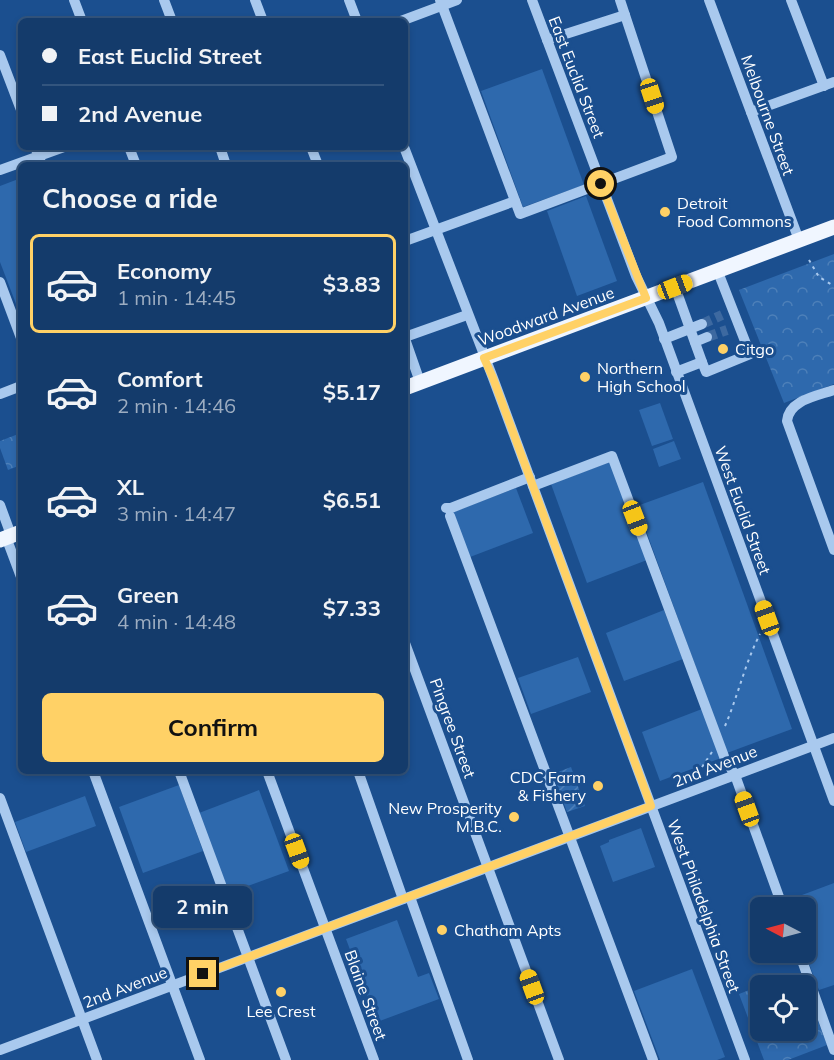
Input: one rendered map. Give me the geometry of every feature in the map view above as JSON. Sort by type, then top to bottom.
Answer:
[{"type":"main road","name":"Woodward Avenue","points":[[408,387],[834,227]]},
{"type":"street","points":[[74,0],[81,18]]},
{"type":"street","points":[[164,0],[171,18]]},
{"type":"street","points":[[255,0],[262,18]]},
{"type":"street","points":[[349,0],[356,18]]},
{"type":"street","points":[[408,18],[441,3],[457,0]]},
{"type":"street","name":"East Euclid Street","points":[[532,0],[646,298]]},
{"type":"street","points":[[441,3],[520,214],[672,157],[620,0]]},
{"type":"street","name":"Melbourne Street","points":[[709,0],[799,240]]},
{"type":"street","points":[[751,112],[829,84],[791,0]]},
{"type":"street","points":[[547,40],[625,15]]},
{"type":"street","points":[[0,55],[18,102]]},
{"type":"street","points":[[22,162],[55,150]]},
{"type":"street","name":"West Philadelphia Street","points":[[405,150],[745,1060]]},
{"type":"street","points":[[0,170],[18,163]]},
{"type":"street","points":[[408,240],[516,201]]},
{"type":"street","points":[[675,287],[706,372],[750,354],[717,272]]},
{"type":"street","points":[[0,282],[18,330]]},
{"type":"street","name":"West Euclid Street","points":[[646,298],[664,339],[834,801]]},
{"type":"street","points":[[722,315],[734,310]]},
{"type":"street","points":[[408,337],[467,315]]},
{"type":"street","points":[[664,339],[702,324]]},
{"type":"street","points":[[727,330],[739,325]]},
{"type":"street","points":[[695,342],[707,337]]},
{"type":"street","points":[[408,347],[420,382]]},
{"type":"street","points":[[676,372],[702,362]]},
{"type":"street","points":[[0,394],[18,387]]},
{"type":"street","points":[[834,390],[793,406],[788,412],[787,421],[834,550]]},
{"type":"street","points":[[653,1060],[448,512],[451,508],[612,456],[718,742],[735,775],[779,897]]},
{"type":"street","points":[[0,505],[18,566]]},
{"type":"street","name":"Pingree Street","points":[[408,651],[560,1060]]},
{"type":"street","name":"2nd Avenue","points":[[2,1052],[247,957],[834,738]]},
{"type":"street","points":[[94,774],[200,1060]]},
{"type":"street","points":[[180,774],[286,1060]]},
{"type":"street","name":"Blaine Street","points":[[268,774],[374,1060]]},
{"type":"street","points":[[358,774],[468,1060]]},
{"type":"street","points":[[0,798],[97,1060]]},
{"type":"street","points":[[803,963],[834,1050]]},
{"type":"path","points":[[808,260],[819,277],[834,286]]},
{"type":"path","points":[[702,767],[718,742],[738,696],[751,650],[760,634]]},
{"type":"green space","points":[[542,69],[584,185],[523,207],[481,91]]},
{"type":"green space","points":[[18,179],[18,309],[0,262],[0,186]]},
{"type":"green space","points":[[586,196],[617,281],[577,296],[547,211]]},
{"type":"green space","points":[[834,254],[834,384],[784,403],[739,290]]},
{"type":"green space","points":[[660,403],[673,439],[652,446],[639,410]]},
{"type":"green space","points":[[18,434],[18,466],[8,470],[0,448],[0,441]]},
{"type":"green space","points":[[674,441],[681,459],[659,467],[653,449]]},
{"type":"green space","points":[[610,462],[647,560],[587,583],[551,484]]},
{"type":"green space","points":[[703,482],[792,729],[727,753],[637,506]]},
{"type":"green space","points":[[516,488],[533,533],[470,557],[453,512]]},
{"type":"green space","points":[[664,610],[683,659],[624,681],[606,633]]},
{"type":"green space","points":[[578,657],[591,692],[531,714],[518,678]]},
{"type":"green space","points":[[702,709],[721,758],[660,781],[642,732]]},
{"type":"green space","points":[[571,767],[585,806],[567,812],[553,774]]},
{"type":"green space","points":[[179,785],[203,851],[143,873],[119,807]]},
{"type":"green space","points":[[259,790],[289,871],[229,893],[199,813]]},
{"type":"green space","points":[[85,796],[96,826],[26,852],[15,822]]},
{"type":"green space","points":[[641,828],[655,867],[613,882],[600,846],[609,840]]},
{"type":"green space","points":[[834,883],[834,985],[819,990],[816,975],[813,975],[809,963],[816,963],[816,897],[797,897]]},
{"type":"green space","points":[[397,920],[418,977],[429,973],[439,999],[377,1022],[346,939]]},
{"type":"green space","points":[[692,969],[725,1057],[717,1060],[660,1060],[634,991]]},
{"type":"green space","points":[[750,990],[750,1023],[739,994]]},
{"type":"green space","points":[[816,1016],[827,1045],[788,1060],[764,1060],[757,1041],[816,1041]]},
{"type":"tunnel","points":[[702,324],[722,315]]},
{"type":"tunnel","points":[[707,337],[727,330]]},
{"type":"place","name":"Detroit Food Commons","points":[[665,212]]},
{"type":"place","name":"Citgo","points":[[723,349]]},
{"type":"place","name":"Northern High School","points":[[585,377]]},
{"type":"place","name":"CDC Farm & Fishery","points":[[598,786]]},
{"type":"place","name":"New Prosperity M.B.C.","points":[[514,817]]},
{"type":"place","name":"Chatham Apts","points":[[442,930]]},
{"type":"place","name":"Lee Crest","points":[[281,992]]},
{"type":"route","points":[[203,974],[651,806],[484,358],[646,298],[601,184]]}]
